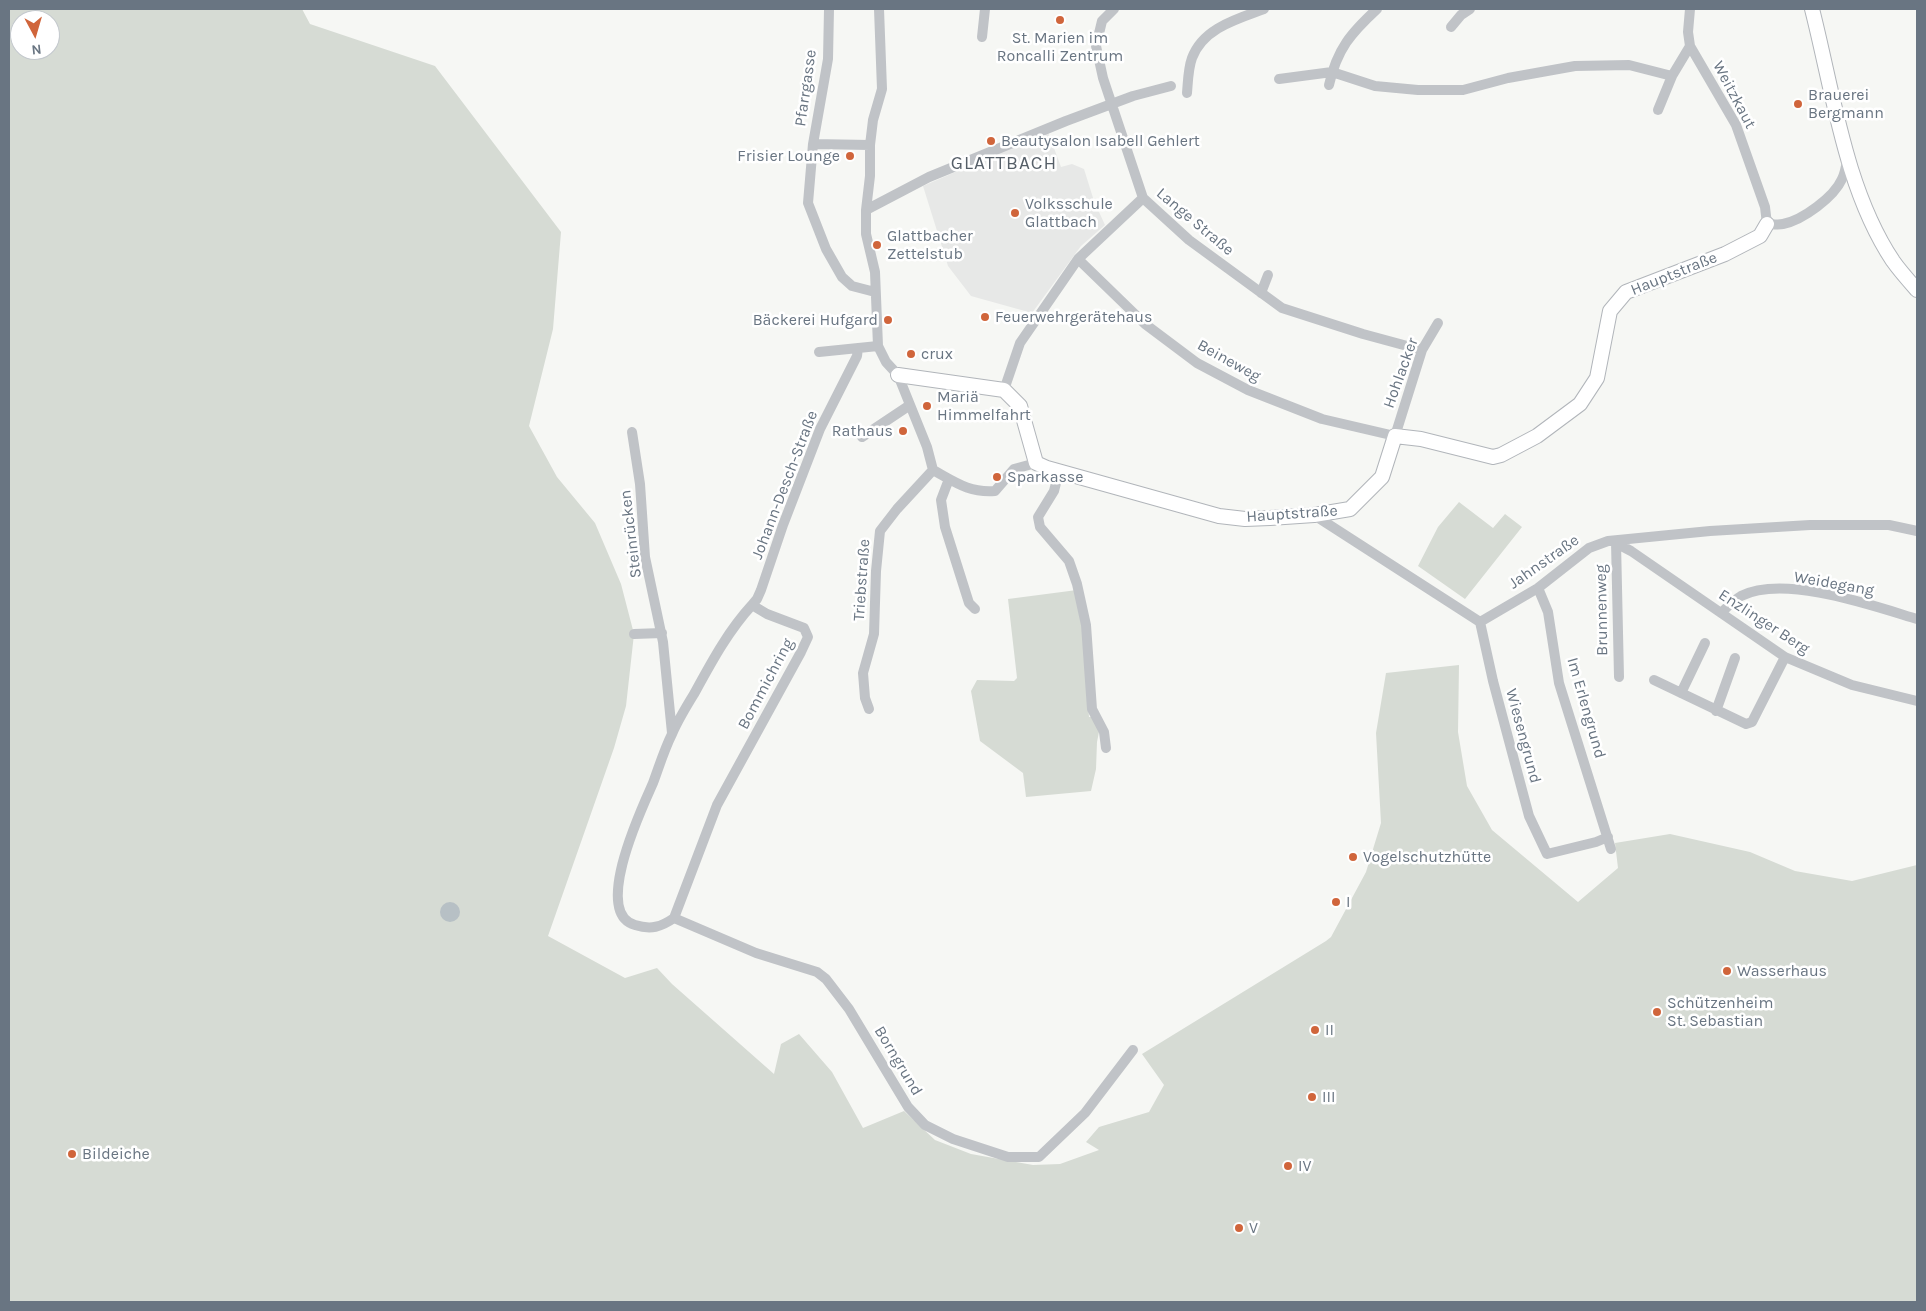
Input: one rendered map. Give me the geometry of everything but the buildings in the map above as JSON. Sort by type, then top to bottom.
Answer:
[{"type":"street","name":"Pfarrgasse","points":[[829,9],[828,59],[813,144],[808,203],[826,249],[842,277],[852,286],[875,292]]},
{"type":"street","points":[[879,9],[882,90],[873,120],[866,210],[866,234],[875,272],[878,346],[886,362],[898,375],[927,447],[932,470],[980,492],[995,491],[1014,469],[1036,463],[1020,406],[1004,390],[898,375]]},
{"type":"street","points":[[982,37],[985,9]]},
{"type":"street","name":"Lange Straße","points":[[1114,9],[1102,21],[1096,46],[1102,78],[1144,198],[1189,240],[1282,308],[1363,334],[1422,350]]},
{"type":"street","points":[[1187,93],[1192,58],[1205,38],[1226,24],[1264,9]]},
{"type":"street","points":[[1329,85],[1332,72],[1340,54],[1355,29],[1377,9]]},
{"type":"street","points":[[1451,26],[1461,15],[1470,9]]},
{"type":"street","name":"Weitzkaut","points":[[1690,9],[1688,32],[1690,46],[1736,125],[1765,206],[1767,224]]},
{"type":"street","points":[[1812,9],[1847,157],[1874,226],[1893,261],[1917,290]]},
{"type":"street","points":[[1658,110],[1672,76],[1690,46]]},
{"type":"street","points":[[1279,79],[1332,72],[1375,86],[1418,90],[1463,90],[1508,78],[1576,66],[1629,65],[1672,76]]},
{"type":"street","points":[[866,210],[929,178],[1112,103],[1171,86]]},
{"type":"street","points":[[813,144],[870,145]]},
{"type":"street","points":[[1767,224],[1783,224],[1801,217],[1823,202],[1842,180],[1847,157]]},
{"type":"street","points":[[1004,390],[1020,343],[1078,259],[1144,198]]},
{"type":"street","name":"Hauptstraße","points":[[1036,463],[1219,516],[1245,519],[1314,515],[1350,509],[1382,477],[1395,436],[1422,439],[1493,457],[1501,455],[1537,436],[1580,404],[1597,378],[1610,311],[1626,292],[1725,254],[1760,236],[1767,224]]},
{"type":"street","name":"Beineweg","points":[[1078,259],[1145,324],[1197,363],[1248,390],[1322,419],[1395,436]]},
{"type":"street","points":[[1261,293],[1268,276]]},
{"type":"street","name":"Hohlacker","points":[[1395,436],[1422,350],[1438,323]]},
{"type":"street","points":[[819,352],[878,346]]},
{"type":"street","name":"Johann-Desch-Straße","points":[[752,605],[761,590],[820,429],[857,356],[858,348]]},
{"type":"street","points":[[862,437],[910,405]]},
{"type":"street","name":"Steinrücken","points":[[632,432],[640,484],[646,557],[662,633],[672,734]]},
{"type":"street","name":"Triebstraße","points":[[869,709],[865,698],[863,673],[874,634],[876,572],[880,531],[932,470]]},
{"type":"street","points":[[1059,471],[1054,491],[1038,517],[1040,528],[1069,561],[1076,584],[1086,625],[1092,709],[1104,732],[1106,748]]},
{"type":"street","points":[[949,479],[941,500],[945,527],[969,602],[975,609]]},
{"type":"street","points":[[1314,515],[1480,622]]},
{"type":"street","name":"Jahnstraße","points":[[1480,622],[1538,588],[1589,548],[1612,542],[1710,531],[1810,525],[1889,525],[1917,531]]},
{"type":"street","name":"Enzlinger Berg","points":[[1612,542],[1674,579],[1785,657],[1852,685],[1917,701]]},
{"type":"street","name":"Brunnenweg","points":[[1612,542],[1619,677]]},
{"type":"street","name":"Im Erlengrund","points":[[1538,588],[1548,612],[1559,683],[1611,849]]},
{"type":"street","name":"Weidegang","points":[[1721,613],[1741,596],[1759,591],[1778,590],[1813,592],[1855,599],[1917,619]]},
{"type":"street","points":[[674,918],[656,928],[645,928],[632,924],[623,916],[618,905],[619,879],[636,820],[672,734],[708,667],[737,621],[752,605]]},
{"type":"street","name":"Bommichring","points":[[674,918],[718,805],[808,637],[804,628],[767,614],[752,605]]},
{"type":"street","name":"Wiesengrund","points":[[1480,622],[1493,681],[1529,816],[1547,854],[1596,842],[1608,837]]},
{"type":"street","points":[[634,634],[662,633]]},
{"type":"street","points":[[1681,693],[1704,642]]},
{"type":"street","points":[[1654,680],[1742,724],[1752,722],[1785,657]]},
{"type":"street","points":[[1716,711],[1735,658]]},
{"type":"street","name":"Borngrund","points":[[674,918],[756,953],[817,972],[826,979],[850,1008],[908,1107],[925,1125],[953,1139],[1008,1156],[1039,1157],[1086,1113],[1133,1050]]},
{"type":"shaded area","points":[[9,9],[302,9],[310,24],[435,66],[561,232],[553,329],[529,426],[557,477],[595,523],[621,584],[634,634],[626,706],[614,748],[548,936],[625,978],[657,968],[672,984],[774,1074],[781,1044],[799,1034],[832,1072],[863,1128],[904,1111],[935,1140],[971,1154],[1033,1165],[1060,1164],[1099,1150],[1086,1142],[1099,1127],[1149,1112],[1164,1085],[1142,1054],[1331,937],[1366,872],[1381,823],[1376,733],[1386,673],[1459,665],[1458,732],[1467,786],[1492,830],[1578,902],[1618,868],[1615,843],[1670,834],[1750,852],[1795,871],[1852,881],[1917,865],[1917,1302],[9,1302]]},
{"type":"shaded area","name":"Volksschule Glattbach","points":[[1048,132],[1061,167],[1072,164],[1084,169],[1094,201],[1105,225],[1081,246],[1032,313],[971,296],[948,266],[923,186]]},
{"type":"shaded area","points":[[1459,502],[1493,528],[1505,514],[1522,527],[1465,599],[1418,566],[1438,527]]},
{"type":"shaded area","points":[[1077,590],[1082,625],[1089,717],[1094,717],[1099,732],[1096,769],[1091,791],[1026,797],[1023,773],[980,741],[971,691],[977,680],[1014,681],[1017,678],[1008,599]]},
{"type":"shaded area","points":[[450,902],[457,905],[460,912],[457,919],[450,922],[443,919],[440,912],[443,905]]},
{"type":"place","name":"St. Marien im Roncalli Zentrum","points":[[1060,20]]},
{"type":"place","name":"Brauerei Bergmann","points":[[1798,104]]},
{"type":"place","name":"Beautysalon Isabell Gehlert","points":[[991,141]]},
{"type":"place","name":"Frisier Lounge","points":[[850,156]]},
{"type":"place","name":"Volksschule Glattbach","points":[[1015,213]]},
{"type":"place","name":"Glattbacher Zettelstub","points":[[877,245]]},
{"type":"place","name":"Feuerwehrgerätehaus","points":[[985,317]]},
{"type":"place","name":"Bäckerei Hufgard","points":[[888,320]]},
{"type":"place","name":"crux","points":[[911,354]]},
{"type":"place","name":"Mariä Himmelfahrt","points":[[927,406]]},
{"type":"place","name":"Rathaus","points":[[903,431]]},
{"type":"place","name":"Sparkasse","points":[[997,477]]},
{"type":"place","name":"Vogelschutzhütte","points":[[1353,857]]},
{"type":"place","name":"I","points":[[1336,902]]},
{"type":"place","name":"Wasserhaus","points":[[1727,971]]},
{"type":"place","name":"Schützenheim St. Sebastian","points":[[1657,1012]]},
{"type":"place","name":"II","points":[[1315,1030]]},
{"type":"place","name":"III","points":[[1312,1097]]},
{"type":"place","name":"Bildeiche","points":[[72,1154]]},
{"type":"place","name":"IV","points":[[1288,1166]]},
{"type":"place","name":"V","points":[[1239,1228]]},
{"type":"district","name":"GLATTBACH","points":[[1004,164]]}]
